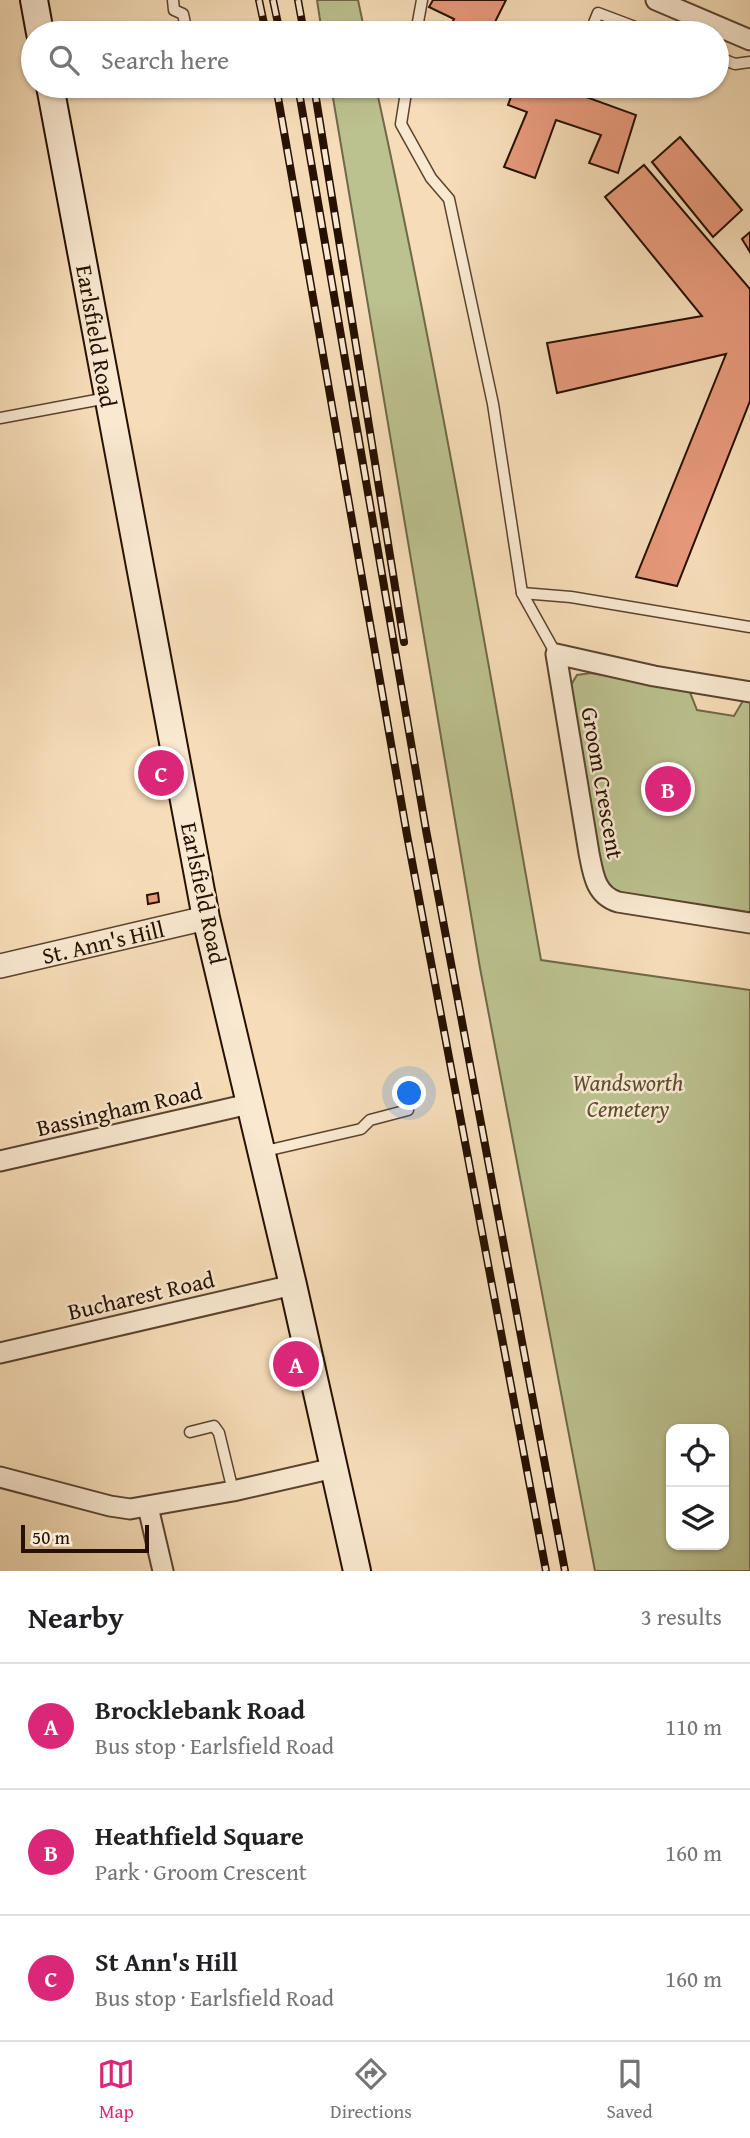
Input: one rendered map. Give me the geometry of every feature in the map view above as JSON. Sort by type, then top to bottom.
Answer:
[{"type":"main road","points":[[34,0],[38,21]]},
{"type":"main road","name":"Earlsfield Road","points":[[52,98],[206,918],[222,976],[357,1571]]},
{"type":"street","points":[[656,0],[705,21]]},
{"type":"street","points":[[729,31],[750,40]]},
{"type":"street","points":[[556,654],[654,676],[750,692]]},
{"type":"street","name":"Groom Crescent","points":[[556,654],[589,853],[596,883],[601,891],[611,900],[618,902],[750,923]]},
{"type":"street","name":"St. Ann's Hill","points":[[0,965],[206,918]]},
{"type":"street","name":"Bassingham Road","points":[[0,1161],[249,1104]]},
{"type":"street","name":"Bucharest Road","points":[[0,1353],[293,1285]]},
{"type":"street","points":[[0,1477],[130,1509],[233,1491],[334,1468]]},
{"type":"street","points":[[148,1507],[163,1571]]},
{"type":"lane","points":[[173,0],[174,10],[183,14],[184,21]]},
{"type":"lane","points":[[418,21],[422,0]]},
{"type":"lane","points":[[595,21],[598,13],[619,21]]},
{"type":"lane","points":[[729,62],[735,64],[750,62]]},
{"type":"lane","points":[[405,98],[401,124],[431,178],[449,199],[493,404],[522,593],[556,654]]},
{"type":"lane","points":[[0,418],[108,398]]},
{"type":"lane","points":[[522,593],[571,597],[750,627]]},
{"type":"lane","points":[[261,1152],[361,1129],[370,1120],[408,1110]]},
{"type":"lane","points":[[190,1432],[214,1426],[219,1433],[233,1491]]},
{"type":"green space","points":[[317,0],[358,0],[362,21],[320,21]]},
{"type":"green space","name":"Wandsworth Cemetery","points":[[333,98],[378,98],[379,101],[444,422],[541,960],[750,990],[750,1571],[595,1571],[480,968]]},
{"type":"green space","points":[[591,673],[689,690],[697,710],[734,716],[744,699],[750,700],[750,915],[622,896],[606,885],[598,862],[571,685],[577,675]]},
{"type":"building","points":[[433,0],[506,0],[496,21],[453,21],[454,19],[429,7]]},
{"type":"building","points":[[511,98],[589,98],[636,115],[618,173],[589,163],[601,135],[556,120],[535,178],[504,167],[527,112],[508,105]]},
{"type":"building","points":[[680,137],[742,210],[713,237],[652,162]]},
{"type":"building","points":[[644,165],[750,289],[750,401],[677,586],[636,577],[726,354],[557,393],[547,343],[702,316],[605,197]]},
{"type":"building","points":[[750,232],[750,252],[742,239]]},
{"type":"building","points":[[158,893],[159,902],[148,904],[147,895]]},
{"type":"railway","points":[[259,0],[263,21]]},
{"type":"railway","points":[[273,0],[277,21]]},
{"type":"railway","points":[[298,0],[302,21]]},
{"type":"railway","points":[[278,98],[407,835],[546,1571]]},
{"type":"railway","points":[[300,98],[426,830],[565,1571]]},
{"type":"railway","points":[[316,98],[404,642]]},
{"type":"place","name":"St Ann's Hill","points":[[161,773]]},
{"type":"place","name":"Heathfield Square","points":[[668,789]]},
{"type":"place","name":"Brocklebank Road","points":[[296,1364]]}]
